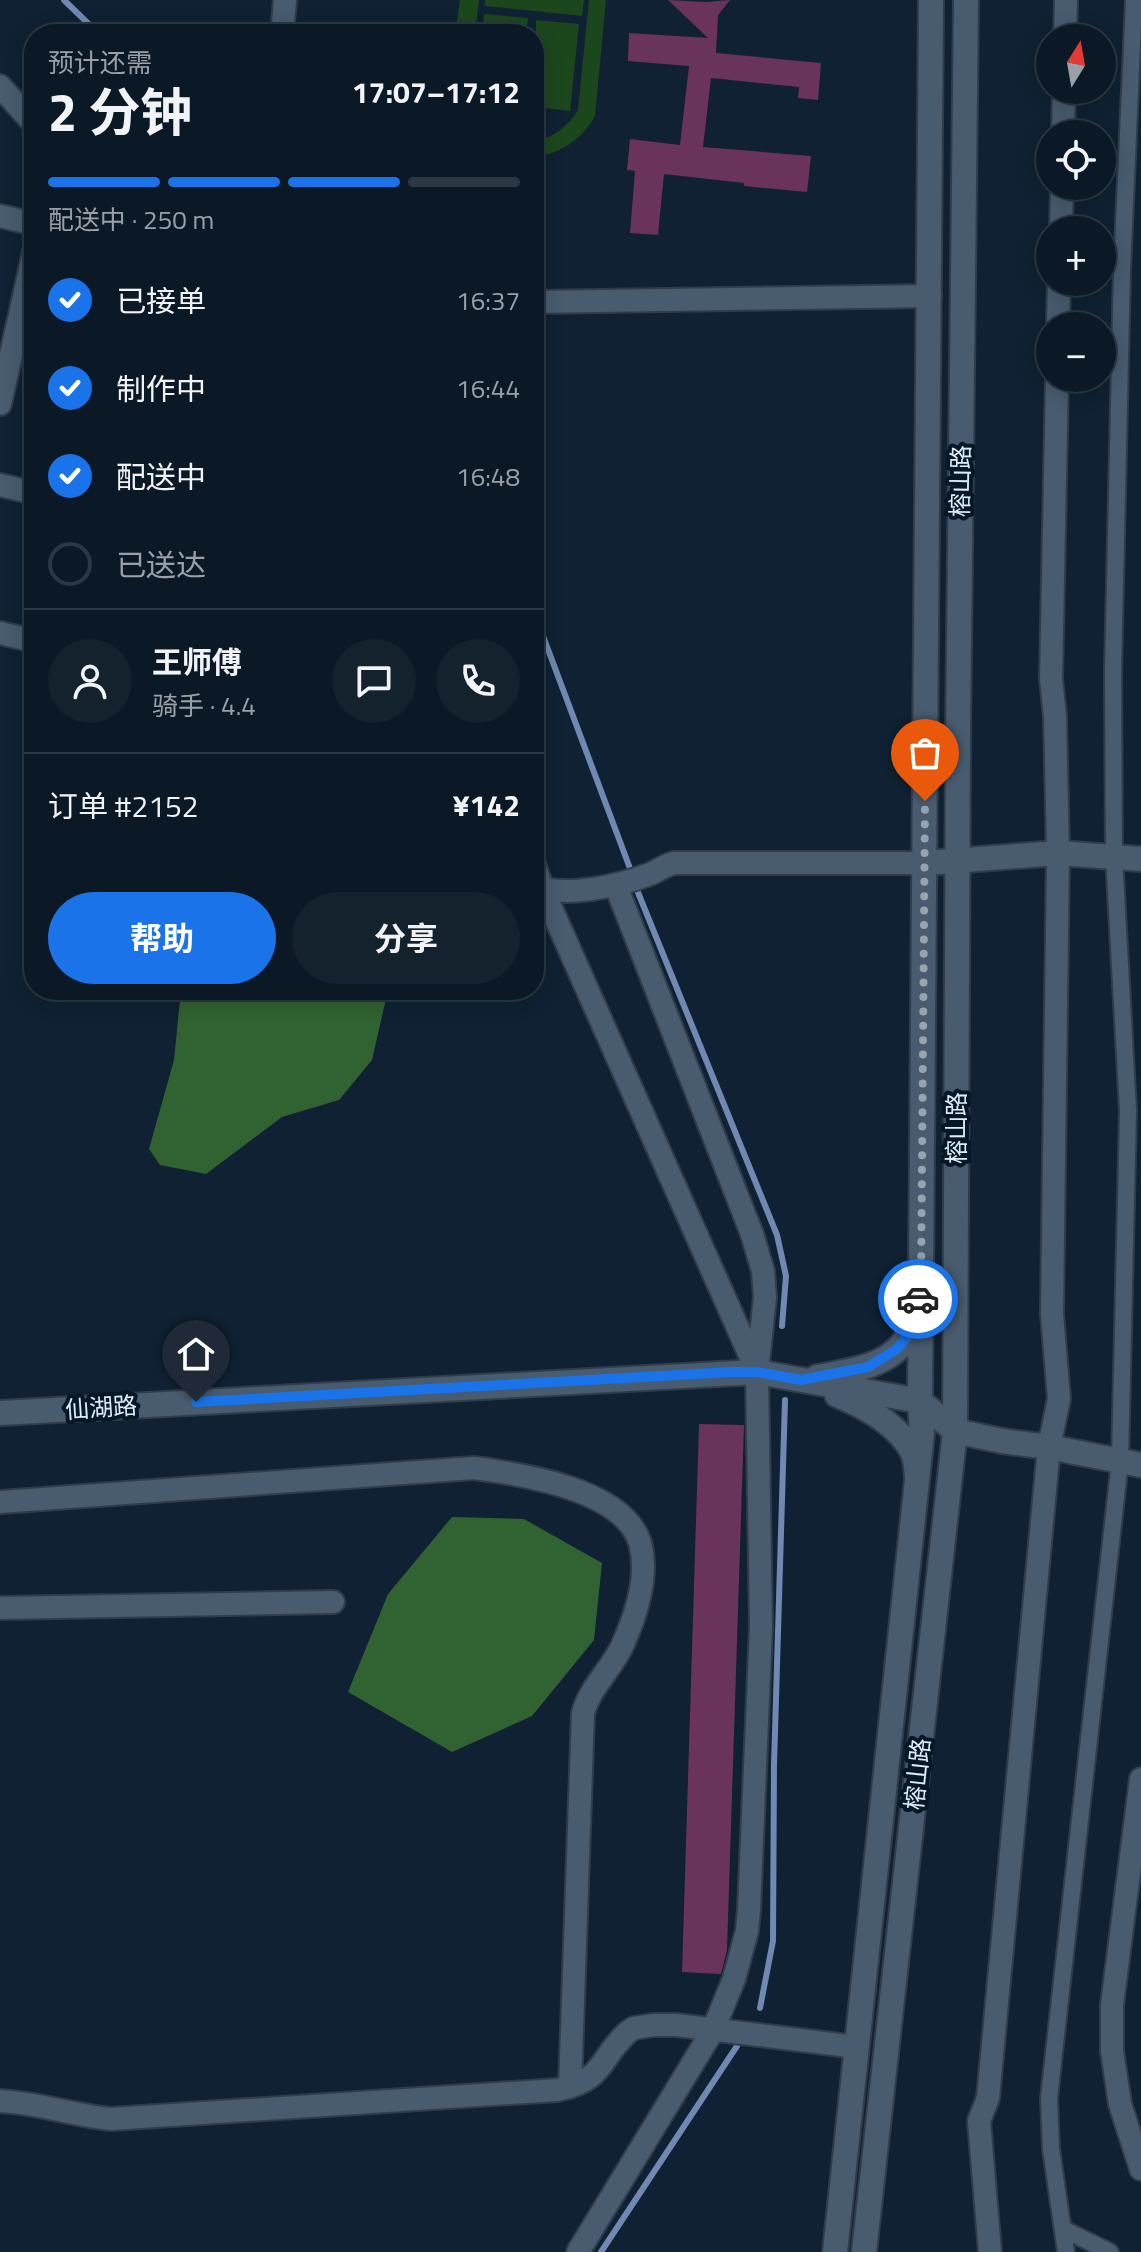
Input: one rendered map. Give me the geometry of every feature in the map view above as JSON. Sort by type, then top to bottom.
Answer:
[{"type":"main road","name":"榕山路","points":[[835,2252],[922,1433],[931,0]]},
{"type":"main road","name":"榕山路","points":[[864,2252],[955,1431],[966,0]]},
{"type":"main road","points":[[925,863],[1058,853],[1141,859]]},
{"type":"main road","points":[[801,1380],[868,1367],[897,1349],[910,1333],[921,1287]]},
{"type":"main road","name":"仙湖路","points":[[0,1413],[757,1372],[920,1401]]},
{"type":"main road","points":[[801,1380],[856,1403],[890,1426],[913,1453],[917,1476]]},
{"type":"main road","points":[[955,1388],[967,1418],[988,1439]]},
{"type":"main road","points":[[920,1401],[955,1431],[1131,1463]]},
{"type":"main road","points":[[951,1463],[967,1448],[988,1439]]},
{"type":"street","points":[[283,24],[285,0]]},
{"type":"street","points":[[1065,24],[1066,0]]},
{"type":"street","points":[[1066,2252],[1051,2149],[1049,2098],[1131,1463],[1128,1111],[1114,856],[1113,672],[1121,300],[1134,0]]},
{"type":"street","points":[[0,86],[24,113]]},
{"type":"street","points":[[0,216],[24,222]]},
{"type":"street","points":[[24,274],[11,303],[24,333]]},
{"type":"street","points":[[544,302],[930,296]]},
{"type":"street","points":[[0,404],[24,338]]},
{"type":"street","points":[[990,2252],[979,2121],[988,2098],[1049,1447],[1059,1399],[1052,1314],[1058,853],[1055,716],[1051,679],[1057,392]]},
{"type":"street","points":[[0,485],[24,491]]},
{"type":"street","points":[[0,633],[24,639]]},
{"type":"street","points":[[544,887],[581,890],[616,886],[673,863],[925,863]]},
{"type":"street","points":[[578,2252],[713,2030],[734,1979],[747,1931],[749,1909],[761,1627],[757,1372],[765,1282],[759,1254],[616,886]]},
{"type":"street","points":[[544,898],[757,1372]]},
{"type":"street","points":[[0,1502],[474,1468],[520,1474],[579,1490],[607,1505],[629,1523],[640,1541],[643,1559],[633,1618],[610,1670],[586,1701],[583,1713],[570,2087]]},
{"type":"street","points":[[0,1608],[333,1602]]},
{"type":"street","points":[[1141,1779],[1112,2005],[1112,2051],[1120,2104],[1141,2169]]},
{"type":"street","points":[[0,2101],[111,2119],[570,2087],[591,2077],[601,2068],[620,2039],[634,2028],[654,2025],[857,2047]]},
{"type":"street","points":[[1063,2229],[1110,2252]]},
{"type":"green space","points":[[460,0],[479,0],[476,24],[456,24]]},
{"type":"green space","points":[[485,0],[584,0],[582,16],[485,6]]},
{"type":"green space","points":[[589,0],[606,0],[595,116],[584,132],[570,144],[544,155],[544,138],[570,121],[578,110]]},
{"type":"green space","points":[[484,14],[528,18],[527,24],[483,24]]},
{"type":"green space","points":[[536,20],[579,24],[570,111],[544,108],[544,24],[536,24]]},
{"type":"green space","points":[[180,1000],[386,1000],[372,1060],[339,1100],[282,1117],[206,1174],[160,1165],[149,1149],[174,1060]]},
{"type":"green space","points":[[452,1517],[524,1519],[602,1563],[594,1640],[532,1716],[452,1752],[348,1692],[388,1594]]},
{"type":"building","points":[[668,0],[730,0],[718,15],[716,53],[821,63],[818,100],[798,98],[799,87],[711,78],[703,147],[811,156],[807,192],[664,174],[658,235],[630,233],[635,171],[627,170],[630,139],[680,145],[689,66],[628,61],[629,33],[708,38]]},
{"type":"building","points":[[699,1424],[744,1425],[727,1950],[721,1974],[682,1972]]},
{"type":"waterway","points":[[64,0],[89,24]]},
{"type":"waterway","points":[[544,639],[631,871]]},
{"type":"waterway","points":[[637,890],[777,1235],[786,1276],[782,1326]]},
{"type":"waterway","points":[[760,2008],[773,1941],[774,1765],[785,1400]]},
{"type":"waterway","points":[[601,2252],[737,2046]]},
{"type":"way so far","points":[[918,1299],[921,1287],[925,801]]},
{"type":"route","points":[[196,1402],[732,1372],[757,1372],[801,1380],[868,1367],[897,1349],[910,1333],[918,1299]]}]
